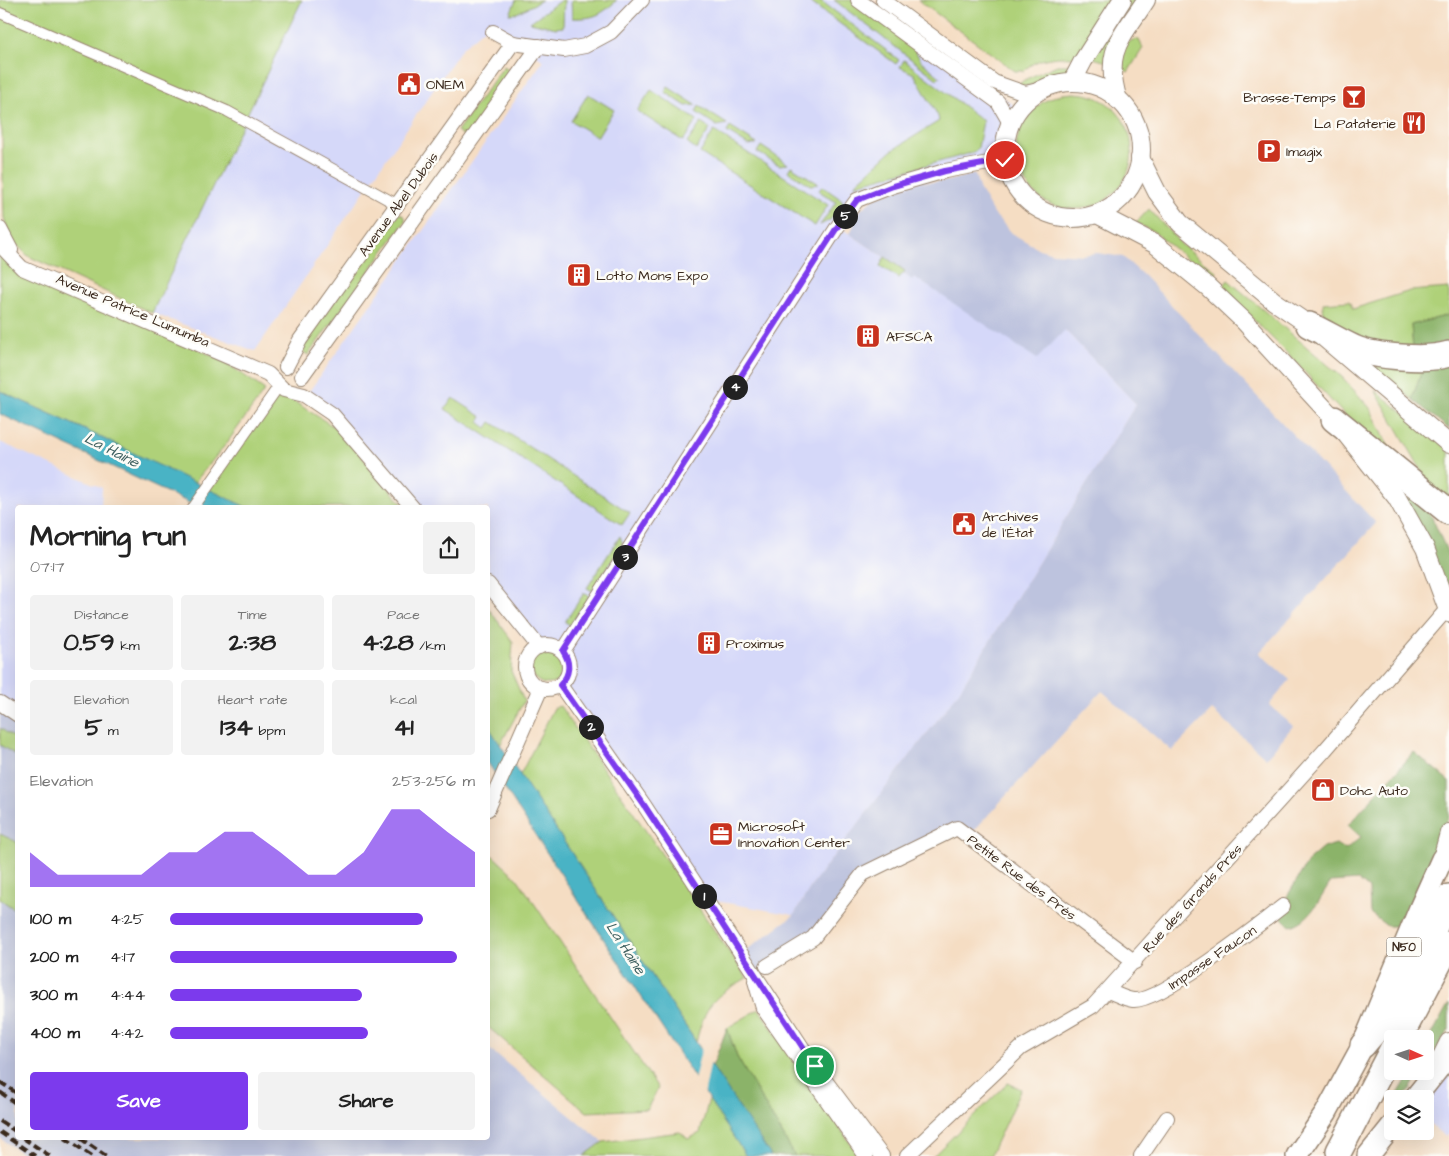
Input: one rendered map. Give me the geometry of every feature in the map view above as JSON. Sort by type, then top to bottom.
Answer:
[{"type":"highway","points":[[1309,325],[1356,349],[1401,357],[1440,357],[1449,354]]},
{"type":"highway","points":[[1334,419],[1449,512]]},
{"type":"highway","points":[[1363,1045],[1390,1012],[1411,976],[1449,896]]},
{"type":"highway","points":[[1404,1030],[1449,944]]},
{"type":"highway","points":[[1422,1030],[1449,982]]},
{"type":"highway","points":[[1338,1154],[1384,1065]]},
{"type":"highway","points":[[1338,1154],[1391,1080]]},
{"type":"main road","name":"N50","points":[[1298,1156],[1326,1113],[1363,1045],[1446,854]]},
{"type":"main road","points":[[1434,1071],[1449,1054]]},
{"type":"main road","points":[[1368,1156],[1384,1136]]},
{"type":"street","points":[[493,32],[513,43],[564,50],[589,45],[611,32],[642,0]]},
{"type":"street","points":[[858,0],[998,102],[1010,122]]},
{"type":"street","points":[[883,0],[994,82],[1025,94],[1043,89],[1072,82],[1089,84],[1104,90],[1118,100],[1129,112],[1136,126],[1140,142],[1140,158],[1136,176],[1126,192],[1113,205],[1097,214],[1067,218],[1052,215],[1038,209],[1016,188],[1009,174],[1005,160],[1005,141],[1010,122],[1019,109],[1043,89]]},
{"type":"street","points":[[1072,82],[1083,61],[1122,0]]},
{"type":"street","points":[[1118,100],[1112,80],[1112,58],[1122,37],[1146,0]]},
{"type":"street","points":[[0,13],[227,111],[398,205]]},
{"type":"street","name":"Avenue Abel Dubois","points":[[284,368],[300,340],[513,43]]},
{"type":"street","name":"Avenue Abel Dubois","points":[[304,374],[539,46]]},
{"type":"street","points":[[1140,158],[1156,192],[1180,223],[1274,301],[1309,325],[1449,444]]},
{"type":"street","points":[[563,651],[838,226],[857,200],[917,178],[1005,160]]},
{"type":"street","points":[[1097,214],[1155,244],[1208,287],[1244,321],[1334,419],[1398,498],[1425,548],[1448,610]]},
{"type":"street","name":"Avenue Patrice Lumumba","points":[[0,229],[13,254],[26,264],[260,364],[284,368]]},
{"type":"street","name":"Avenue Patrice Lumumba","points":[[0,245],[22,268],[268,374],[277,387]]},
{"type":"street","points":[[195,505],[277,387],[278,376],[284,368],[294,367],[304,374],[306,388],[337,410],[420,505]]},
{"type":"street","points":[[292,391],[299,388],[304,374]]},
{"type":"street","points":[[277,387],[304,395],[332,414],[410,505]]},
{"type":"street","points":[[490,587],[534,651]]},
{"type":"street","points":[[490,599],[516,632],[534,651]]},
{"type":"street","name":"Rue des Grands Prés","points":[[907,1156],[1021,1048],[1093,1006],[1108,991],[1319,757],[1448,610]]},
{"type":"street","points":[[552,645],[563,651],[567,656],[569,669],[560,685],[554,688],[541,688],[535,685],[527,675],[526,662],[534,651],[552,645]]},
{"type":"street","points":[[560,685],[644,805],[754,976],[770,996],[815,1066],[882,1156]]},
{"type":"street","points":[[490,804],[541,688]]},
{"type":"street","points":[[0,703],[15,713]]},
{"type":"street","name":"Petite Rue des Prés","points":[[767,966],[812,938],[864,874],[957,828],[1135,962]]},
{"type":"street","points":[[1446,854],[1449,832]]},
{"type":"street","name":"Impasse Faucon","points":[[1108,991],[1135,1000],[1166,988],[1228,948],[1283,906]]},
{"type":"street","points":[[754,976],[763,1008],[866,1156]]},
{"type":"street","points":[[1434,1071],[1449,1042]]},
{"type":"street","points":[[1140,1156],[1167,1118]]},
{"type":"shaded area","points":[[302,0],[871,0],[1019,109],[1010,123],[1005,141],[1005,160],[857,200],[838,226],[905,271],[903,274],[912,279],[914,277],[990,326],[1065,330],[1136,404],[958,693],[813,883],[794,915],[705,899],[547,667],[490,596],[490,505],[414,505],[308,393],[543,61],[525,45],[486,27],[462,48],[255,351],[152,313]]},
{"type":"shaded area","points":[[975,174],[979,188],[993,213],[1013,234],[1039,249],[1053,253],[1082,255],[1097,253],[1123,257],[1144,276],[1376,523],[1259,653],[1290,680],[1269,705],[1293,726],[1266,758],[1212,710],[1172,751],[1102,691],[969,836],[957,828],[863,874],[813,938],[754,976],[740,955],[794,915],[813,883],[958,693],[1136,404],[1065,330],[1037,359],[914,277],[912,280],[903,273],[905,271],[850,234],[860,210],[876,197],[918,183],[947,181]]},
{"type":"shaded area","points":[[0,442],[102,488],[101,505],[15,505],[15,714],[0,703]]},
{"type":"shaded area","points":[[0,707],[15,717],[15,1140],[490,1140],[490,1050],[603,1142],[584,1156],[26,1156],[0,1138]]},
{"type":"shaded area","points":[[1449,1072],[1449,1134],[1446,1137],[1434,1128],[1434,1090],[1432,1090]]},
{"type":"green space","points":[[0,0],[302,0],[152,313],[28,256],[11,239],[4,218],[2,132],[0,121]]},
{"type":"green space","points":[[516,0],[542,0],[517,13],[510,14]]},
{"type":"green space","points":[[561,0],[564,0],[563,27],[556,28],[530,22]]},
{"type":"green space","points":[[571,0],[617,0],[592,17],[572,18]]},
{"type":"green space","points":[[807,0],[820,0],[899,60],[896,64]]},
{"type":"green space","points":[[834,0],[851,0],[912,45],[921,61],[940,77],[937,79]]},
{"type":"green space","points":[[918,0],[1118,0],[1081,57],[1050,58],[1036,62],[1024,71],[1015,71]]},
{"type":"green space","points":[[1127,0],[1141,0],[1107,62],[1090,57]]},
{"type":"green space","points":[[1135,39],[1139,40],[1143,48],[1128,72],[1117,65],[1125,44]]},
{"type":"green space","points":[[904,60],[983,121],[978,148],[975,152],[854,185],[891,151],[939,121],[914,74],[900,67]]},
{"type":"green space","points":[[1057,65],[1075,65],[1065,74],[1057,77],[1016,87],[1024,80]]},
{"type":"green space","points":[[504,66],[511,71],[510,74],[468,135],[464,136],[457,131]]},
{"type":"green space","points":[[668,87],[696,105],[686,106],[665,92]]},
{"type":"green space","points":[[651,90],[697,120],[683,141],[637,111]]},
{"type":"green space","points":[[1074,93],[1096,97],[1115,110],[1128,129],[1132,151],[1128,173],[1115,192],[1096,205],[1074,209],[1052,205],[1033,192],[1020,173],[1016,151],[1020,129],[1033,110],[1052,97]]},
{"type":"green space","points":[[588,94],[614,110],[597,137],[571,121]]},
{"type":"green space","points":[[699,106],[727,124],[717,126],[696,112]]},
{"type":"green space","points":[[701,123],[710,129],[696,150],[687,143]]},
{"type":"green space","points":[[730,127],[757,144],[748,145],[727,132]]},
{"type":"green space","points":[[714,131],[828,205],[815,226],[700,153]]},
{"type":"green space","points":[[761,146],[788,164],[779,165],[757,152]]},
{"type":"green space","points":[[791,166],[819,184],[810,185],[788,171]]},
{"type":"green space","points":[[822,186],[842,200],[843,204],[830,220],[820,225],[836,202],[819,191]]},
{"type":"green space","points":[[1149,209],[1182,245],[1217,272],[1212,279],[1153,231],[1136,223]]},
{"type":"green space","points":[[399,213],[405,217],[405,222],[308,355],[299,349]]},
{"type":"green space","points":[[0,253],[225,362],[265,390],[226,444],[194,483],[0,391]]},
{"type":"green space","points":[[885,257],[905,271],[899,278],[880,266]]},
{"type":"green space","points":[[1228,280],[1342,377],[1370,408],[1394,457],[1362,434],[1290,356],[1222,288]]},
{"type":"green space","points":[[1449,288],[1449,315],[1411,325],[1413,348],[1389,345],[1367,339],[1324,319],[1323,303],[1349,301],[1353,309],[1410,291]]},
{"type":"green space","points":[[1449,315],[1449,343],[1413,348],[1411,325]]},
{"type":"green space","points":[[1449,360],[1449,429],[1412,399],[1424,365]]},
{"type":"green space","points":[[1364,361],[1424,365],[1412,399]]},
{"type":"green space","points":[[276,390],[339,430],[403,505],[241,505],[206,490]]},
{"type":"green space","points":[[1375,390],[1449,450],[1449,501],[1430,485]]},
{"type":"green space","points":[[453,398],[482,417],[479,422],[487,428],[491,422],[630,513],[622,525],[445,409]]},
{"type":"green space","points":[[1401,484],[1426,504],[1446,549],[1449,558],[1449,595],[1398,488]]},
{"type":"green space","points":[[620,536],[623,544],[592,591],[587,588]]},
{"type":"green space","points":[[584,593],[589,596],[570,625],[565,622]]},
{"type":"green space","points":[[490,611],[513,642],[511,671],[524,701],[500,745],[490,729]]},
{"type":"green space","points":[[548,648],[561,653],[566,666],[561,679],[548,684],[535,679],[530,666],[535,653]]},
{"type":"green space","points":[[560,706],[747,978],[712,1002],[703,1018],[696,1042],[520,775],[554,708]]},
{"type":"green space","points":[[0,728],[15,739],[15,755],[0,745]]},
{"type":"green space","points":[[1414,752],[1449,781],[1449,816],[1402,926],[1387,926],[1370,913],[1369,889],[1358,880],[1331,882],[1309,914],[1304,919],[1290,926],[1282,918],[1282,905],[1309,860],[1323,848],[1336,844],[1345,850],[1361,837],[1348,825]]},
{"type":"green space","points":[[0,834],[15,841],[15,910],[0,899]]},
{"type":"green space","points":[[490,855],[517,878],[658,1088],[647,1109],[587,1112],[490,1029]]},
{"type":"green space","points":[[1449,1003],[1449,1030],[1434,1052],[1434,1030]]},
{"type":"green space","points":[[759,1009],[859,1156],[795,1156],[737,1057],[727,1028]]},
{"type":"green space","points":[[727,1028],[737,1057],[795,1156],[770,1156],[712,1067]]},
{"type":"green space","points":[[1407,1080],[1416,1080],[1409,1090],[1400,1090]]},
{"type":"green space","points":[[1008,1083],[1021,1089],[990,1156],[933,1156]]},
{"type":"green space","points":[[709,1099],[746,1156],[584,1156],[603,1142],[680,1132],[688,1139],[700,1133]]},
{"type":"water","points":[[0,391],[242,505],[194,505],[0,414]]},
{"type":"water","name":"La Haine","points":[[490,729],[771,1156],[746,1156],[490,766]]},
{"type":"pier","points":[[702,1046],[711,1060],[704,1096],[694,1081]]},
{"type":"railway","points":[[0,1082],[15,1092]]},
{"type":"railway","points":[[0,1092],[15,1103]]},
{"type":"railway","points":[[0,1121],[15,1131]]},
{"type":"railway","points":[[0,1132],[35,1156]]},
{"type":"railway","points":[[26,1140],[50,1156]]},
{"type":"railway","points":[[68,1140],[92,1156]]},
{"type":"railway","points":[[83,1140],[106,1156]]},
{"type":"place","name":"ONEM","points":[[409,84]]},
{"type":"place","name":"Brasse-Temps","points":[[1354,97]]},
{"type":"place","name":"La Pataterie","points":[[1414,123]]},
{"type":"place","name":"Imagix","points":[[1269,151]]},
{"type":"place","name":"Lotto Mons Expo","points":[[579,275]]},
{"type":"place","name":"AFSCA","points":[[868,336]]},
{"type":"place","name":"Archives de l'État","points":[[964,524]]},
{"type":"place","name":"Proximus","points":[[709,643]]},
{"type":"place","name":"Dohc Auto","points":[[1323,790]]},
{"type":"place","name":"Microsoft Innovation Center","points":[[721,834]]},
{"type":"route","points":[[815,1066],[770,996],[740,955],[644,805],[560,685],[569,669],[567,656],[563,651],[838,226],[857,200],[917,178],[1005,160]]}]
